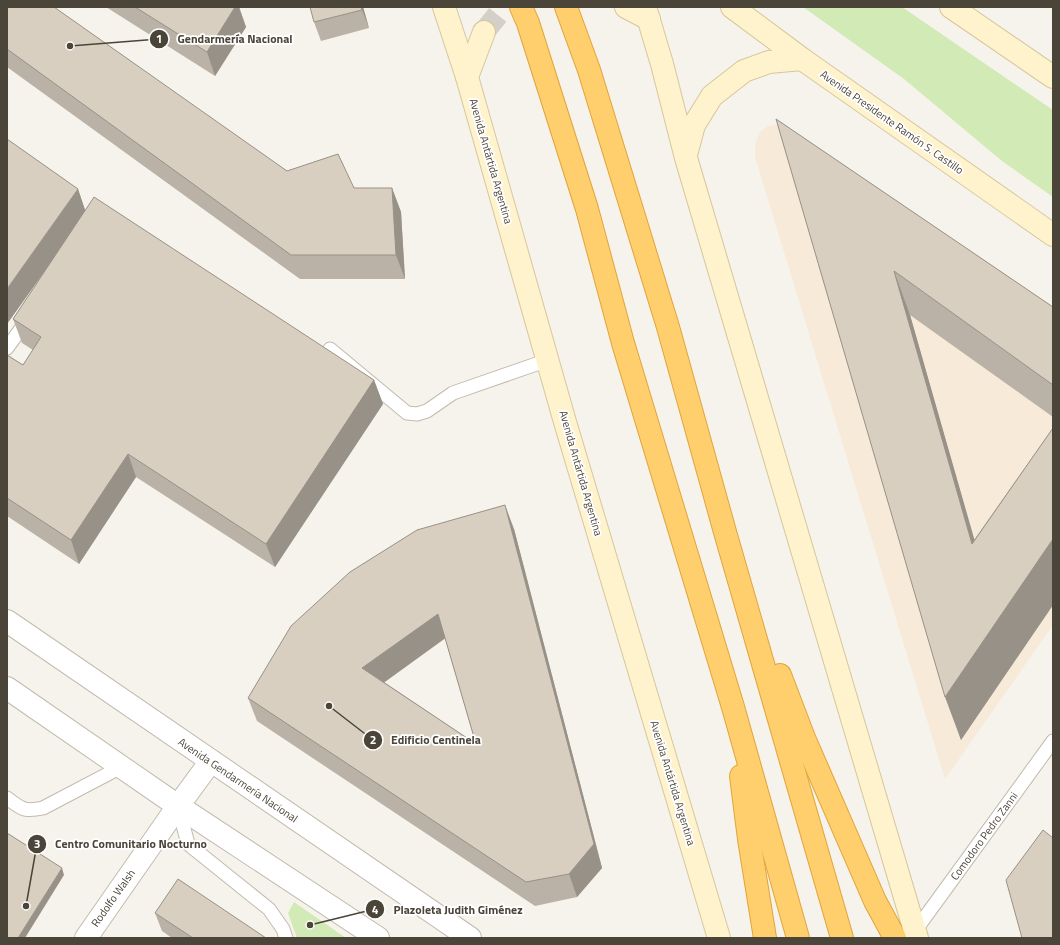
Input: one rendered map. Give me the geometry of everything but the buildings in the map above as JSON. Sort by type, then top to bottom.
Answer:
[{"type":"highway","points":[[521,7],[528,23],[587,209],[623,343],[733,707],[798,938]]},
{"type":"highway","points":[[566,7],[591,77],[668,327],[725,532],[842,938]]},
{"type":"highway","points":[[725,532],[804,738],[875,901],[909,936]]},
{"type":"highway","points":[[733,707],[749,839],[765,938]]},
{"type":"main road","name":"Avenida Antártida Argentina","points":[[444,7],[467,77],[548,360],[719,938]]},
{"type":"main road","points":[[626,7],[647,13],[662,64],[686,158],[909,936]]},
{"type":"main road","name":"Avenida Presidente Ramón S. Castillo","points":[[732,7],[802,59],[1053,235]]},
{"type":"main road","points":[[951,7],[1053,77]]},
{"type":"main road","points":[[467,77],[484,32]]},
{"type":"main road","points":[[686,158],[694,125],[712,96],[744,71],[769,62],[802,59]]},
{"type":"street","name":"Avenida Gendarmería Nacional","points":[[7,621],[470,938]]},
{"type":"street","points":[[7,688],[178,806],[378,938]]},
{"type":"street","name":"Rodolfo Walsh","points":[[86,938],[211,761]]},
{"type":"lane","points":[[7,348],[34,310]]},
{"type":"lane","points":[[330,349],[407,413],[417,414],[427,411],[453,393],[548,360]]},
{"type":"lane","name":"Comodoro Pedro Zanni","points":[[909,936],[1053,741]]},
{"type":"lane","points":[[7,798],[23,809],[33,810],[43,808],[121,767]]},
{"type":"lane","points":[[178,806],[188,844],[269,910],[283,929],[286,938]]},
{"type":"shaded area","points":[[779,125],[1053,314],[1053,625],[945,779],[755,157],[755,144],[760,132],[768,126]]},
{"type":"green space","points":[[803,7],[902,7],[1053,110],[1053,197],[1002,161],[904,79]]},
{"type":"green space","points":[[294,902],[346,938],[297,938],[288,913]]},
{"type":"tunnel","points":[[484,32],[504,7]]},
{"type":"place","name":"Gendarmería Nacional","points":[[70,46]]},
{"type":"place","name":"Edificio Centinela","points":[[329,706]]},
{"type":"place","name":"Centro Comunitario Nocturno","points":[[26,906]]},
{"type":"place","name":"Plazoleta Judith Giménez","points":[[310,925]]}]
